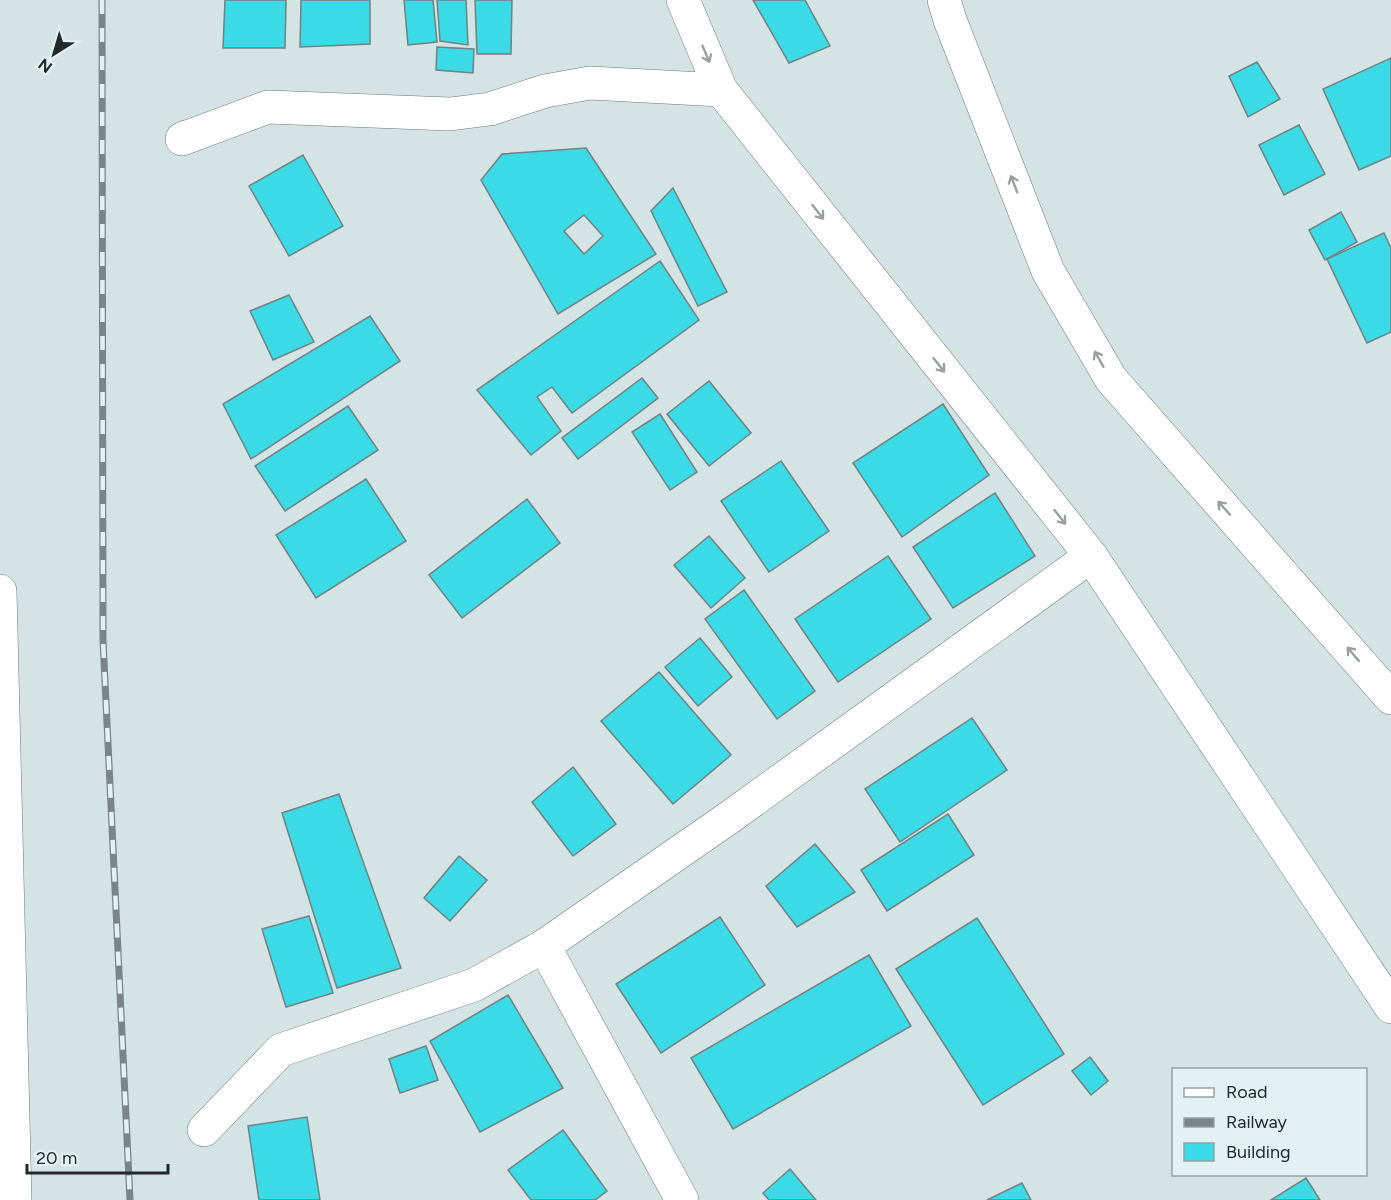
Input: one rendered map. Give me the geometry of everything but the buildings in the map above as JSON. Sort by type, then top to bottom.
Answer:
[{"type":"street","points":[[682,0],[721,90],[1091,556],[1391,1006]]},
{"type":"street","points":[[944,0],[1048,271],[1111,379],[1391,698]]},
{"type":"street","points":[[186,137],[182,139],[268,107],[450,114],[490,109],[545,92],[590,83],[721,90]]},
{"type":"street","points":[[204,1130],[281,1050],[474,985],[544,946],[730,817],[1091,556]]},
{"type":"street","points":[[0,591],[6,1054],[15,1200]]},
{"type":"street","points":[[544,946],[682,1200]]},
{"type":"railway","points":[[102,0],[103,640],[130,1200]]}]
